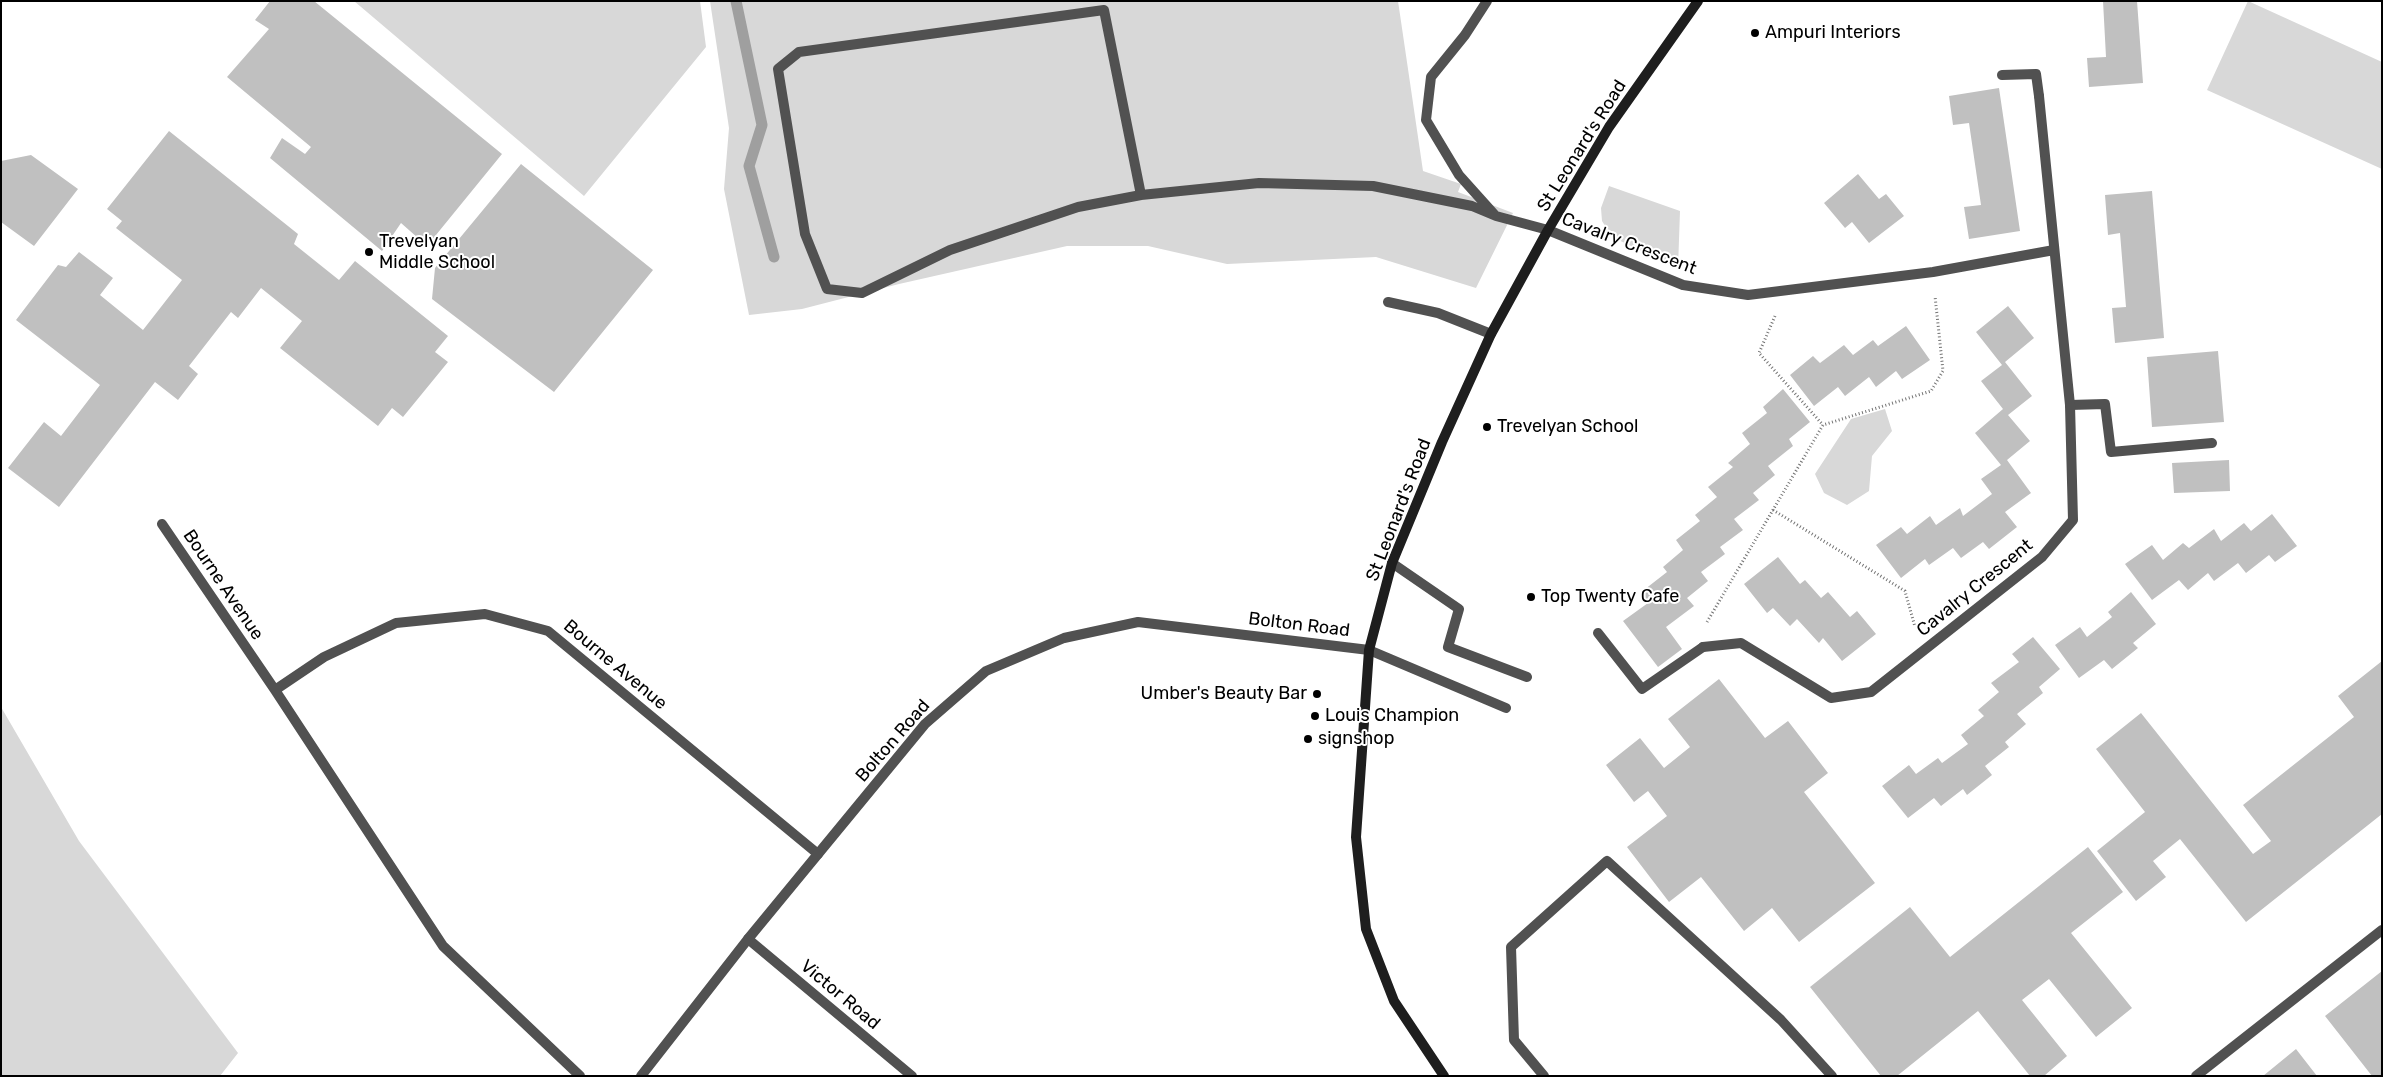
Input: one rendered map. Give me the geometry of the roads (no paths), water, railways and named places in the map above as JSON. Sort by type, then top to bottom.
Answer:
[{"type":"main road","name":"St Leonard's Road","points":[[1444,1076],[1394,1001],[1366,929],[1356,837],[1369,650],[1392,563],[1442,442],[1491,334],[1548,230],[1609,128],[1698,1]]},
{"type":"street","points":[[1487,1],[1464,35],[1431,76],[1426,120],[1459,175],[1496,216]]},
{"type":"street","name":"Cavalry Crescent","points":[[1141,195],[1104,10],[798,52],[778,69],[805,234],[827,289],[862,293],[950,250],[1078,207],[1141,195],[1259,183],[1373,186],[1472,206],[1496,216],[1548,230],[1683,285],[1748,295],[1933,272],[2054,250]]},
{"type":"street","name":"Cavalry Crescent","points":[[1598,633],[1642,689],[1657,681],[1703,647],[1741,643],[1831,698],[1871,692],[2042,557],[2073,520],[2070,405],[2036,74],[2002,75]]},
{"type":"street","points":[[1388,302],[1438,313],[1491,334]]},
{"type":"street","points":[[2070,405],[2105,404],[2111,452],[2212,443]]},
{"type":"street","name":"Bourne Avenue","points":[[162,524],[443,946],[580,1076]]},
{"type":"street","points":[[1392,563],[1459,609],[1448,647],[1527,677]]},
{"type":"street","name":"Bourne Avenue","points":[[274,690],[324,657],[396,623],[485,614],[548,632],[818,854]]},
{"type":"street","name":"Bolton Road","points":[[641,1076],[748,939],[925,724],[986,671],[1064,638],[1138,622],[1369,650],[1506,708]]},
{"type":"street","points":[[1544,1076],[1514,1040],[1511,948],[1607,861],[1781,1020],[1832,1076]]},
{"type":"street","points":[[2196,1076],[2382,930]]},
{"type":"street","name":"Victor Road","points":[[748,939],[912,1076]]},
{"type":"waterway","points":[[736,1],[762,125],[749,166],[774,257]]},
{"type":"place","name":"Ampuri Interiors","points":[[1755,33]]},
{"type":"place","name":"Trevelyan Middle School","points":[[369,252]]},
{"type":"place","name":"Trevelyan School","points":[[1487,427]]},
{"type":"place","name":"Top Twenty Cafe","points":[[1531,597]]},
{"type":"place","name":"Umber's Beauty Bar","points":[[1317,694]]},
{"type":"place","name":"Louis Champion","points":[[1315,716]]},
{"type":"place","name":"signshop","points":[[1308,739]]}]
